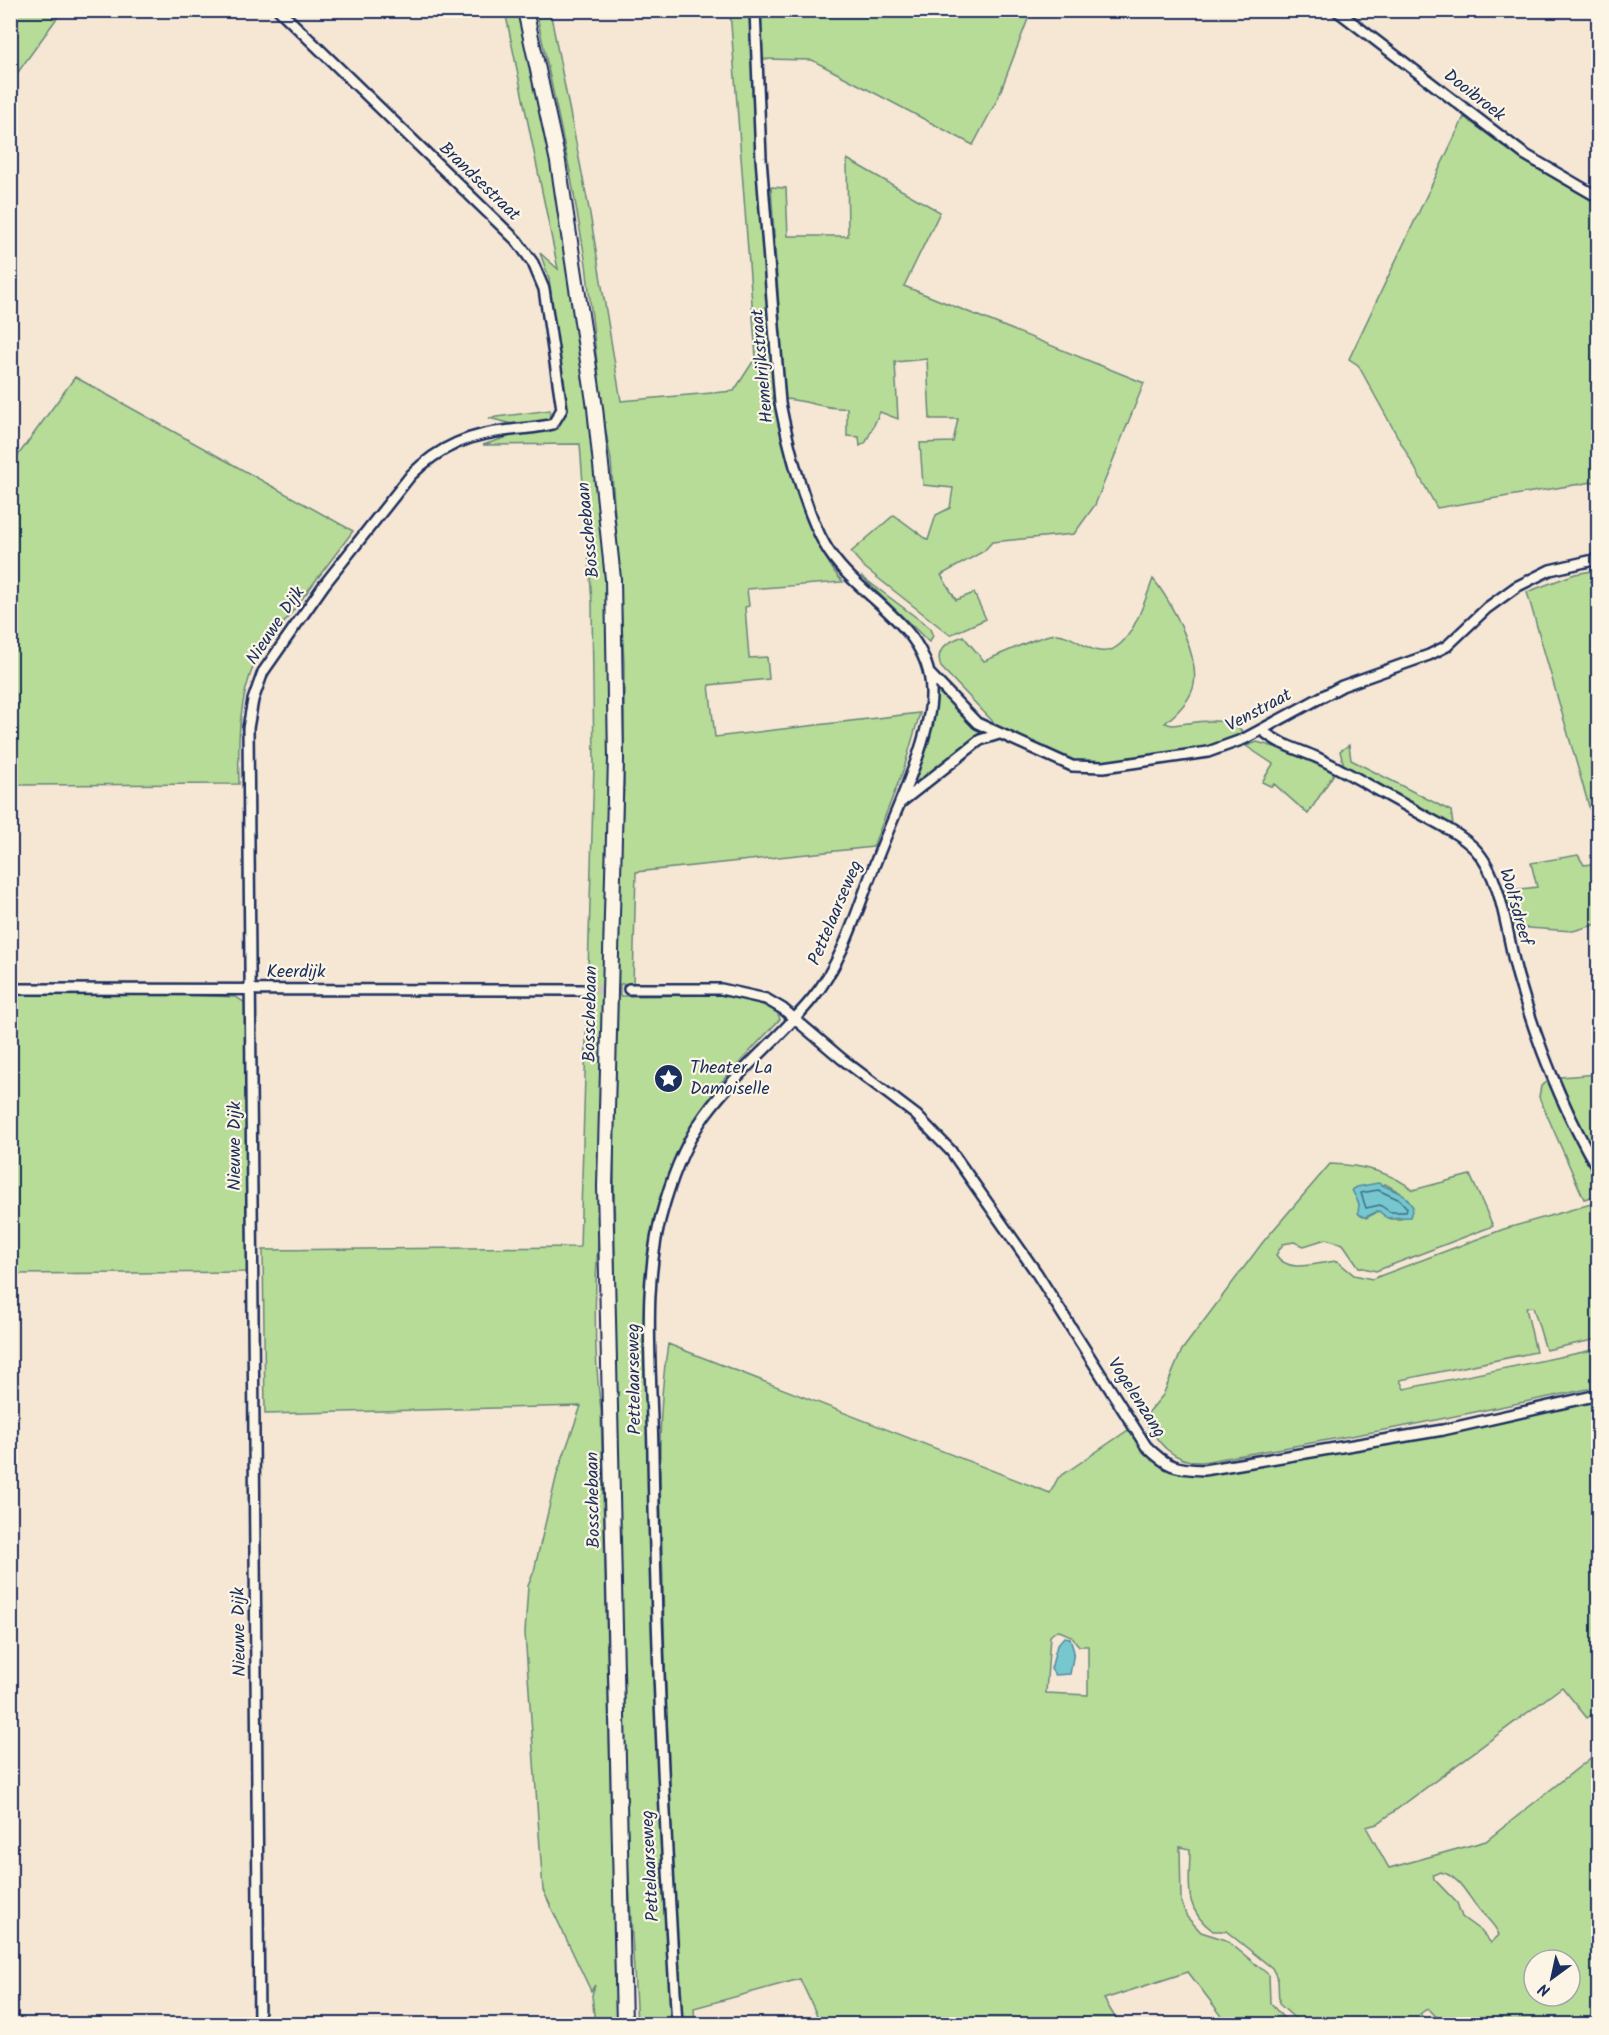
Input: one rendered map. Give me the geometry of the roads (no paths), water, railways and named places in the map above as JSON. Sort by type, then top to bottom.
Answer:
[{"type":"main road","name":"Bosschebaan","points":[[525,10],[558,162],[595,408],[613,579],[616,759],[605,1186],[624,2025]]},
{"type":"street","name":"Brandsestraat","points":[[279,10],[517,242],[533,263],[544,289],[562,409],[553,424]]},
{"type":"street","name":"Hemelrijkstraat","points":[[755,10],[761,158],[780,403],[787,439],[825,545],[850,576],[914,640],[927,662],[929,673]]},
{"type":"street","name":"Dooibroek","points":[[1336,10],[1524,154],[1599,197]]},
{"type":"street","name":"Nieuwe Dijk","points":[[259,2025],[248,728],[253,700],[263,672],[324,585],[411,475],[426,460],[446,446],[468,437],[553,424]]},
{"type":"street","name":"Venstraat","points":[[929,673],[977,723],[1065,764],[1104,767],[1222,749],[1342,686],[1429,655],[1447,646],[1487,608],[1516,587],[1550,570],[1599,559]]},
{"type":"street","name":"Pettelaarseweg","points":[[677,2025],[664,1813],[654,1572],[651,1322],[656,1242],[663,1206],[674,1175],[704,1117],[818,991],[835,964],[915,761],[930,707],[929,673]]},
{"type":"street","name":"Wolfsdreef","points":[[1262,730],[1279,743],[1333,765],[1452,832],[1475,849],[1487,866],[1496,891],[1518,978],[1552,1072],[1575,1130],[1599,1169]]},
{"type":"street","name":"Pettelaarseweg","points":[[898,805],[980,740],[999,734]]},
{"type":"street","name":"Keerdijk","points":[[10,989],[582,990]]},
{"type":"street","points":[[629,989],[721,989],[745,993],[766,999],[794,1019]]},
{"type":"street","name":"Vogelenzang","points":[[794,1019],[916,1115],[951,1151],[1036,1272],[1146,1446],[1163,1463],[1178,1469],[1204,1470],[1443,1430],[1599,1395]]},
{"type":"water","points":[[1378,1183],[1404,1195],[1413,1207],[1410,1217],[1387,1218],[1379,1211],[1363,1217],[1358,1213],[1359,1204],[1352,1190]]},
{"type":"water","points":[[1064,1637],[1070,1638],[1074,1652],[1070,1674],[1055,1675],[1051,1669],[1057,1645]]},
{"type":"tunnel","points":[[582,990],[629,989]]},
{"type":"place","name":"Theater La Damoiselle","points":[[669,1078]]}]
